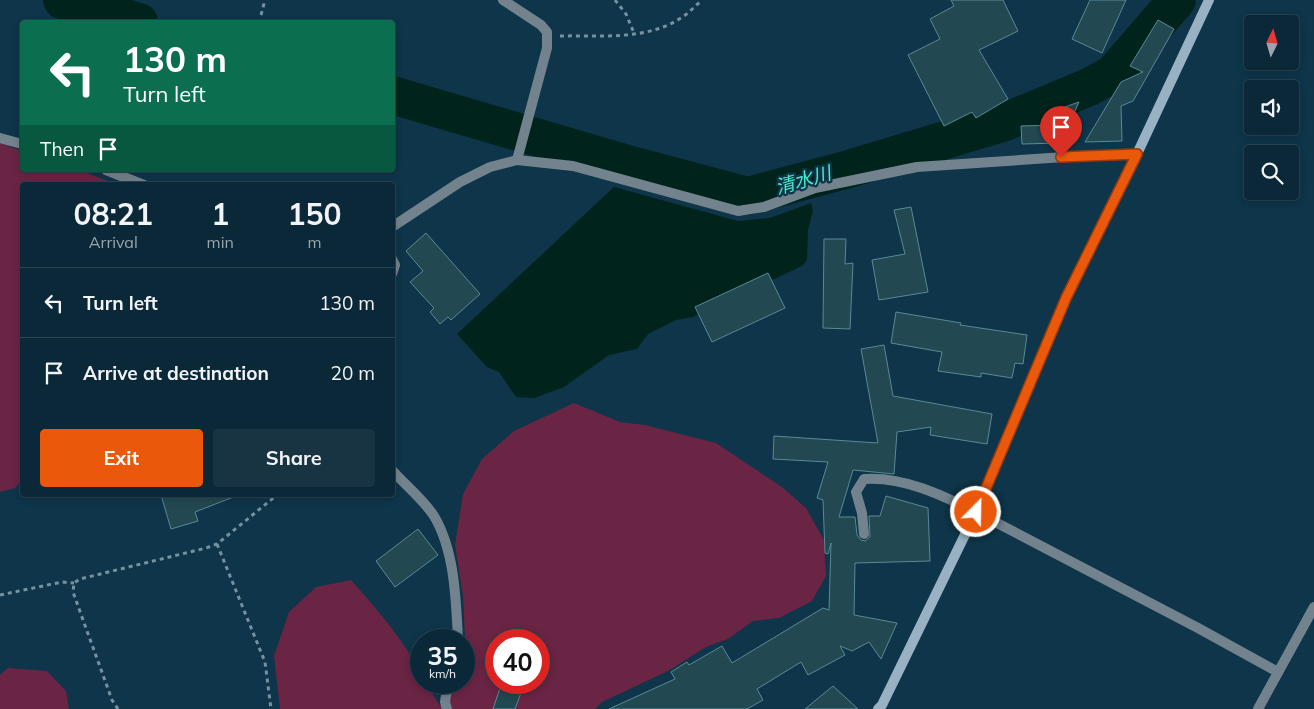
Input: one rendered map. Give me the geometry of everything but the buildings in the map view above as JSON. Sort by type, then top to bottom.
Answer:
[{"type":"street","points":[[503,0],[541,25],[547,32],[547,48],[517,160]]},
{"type":"street","points":[[878,709],[900,672],[976,512],[1066,298],[1137,154],[1209,0]]},
{"type":"street","points":[[0,138],[20,143]]},
{"type":"street","points":[[395,225],[460,182],[490,167],[517,160],[573,166],[738,211],[764,208],[815,188],[917,167],[1137,154]]},
{"type":"street","points":[[111,172],[136,182]]},
{"type":"street","points":[[395,473],[433,516],[444,541],[455,588],[457,629]]},
{"type":"street","points":[[864,534],[862,513],[856,492],[864,479],[881,478],[910,485],[950,499],[976,512],[1278,672]]},
{"type":"street","points":[[1258,709],[1314,607]]},
{"type":"street","points":[[446,694],[445,702],[447,709]]},
{"type":"path","points":[[261,15],[265,0]]},
{"type":"path","points":[[615,0],[626,14],[634,34]]},
{"type":"path","points":[[547,37],[610,37],[649,32],[681,18],[702,0]]},
{"type":"path","points":[[0,595],[62,582],[74,583],[80,579],[206,548],[217,544],[275,497]]},
{"type":"path","points":[[217,544],[265,662],[270,709]]},
{"type":"path","points":[[74,583],[73,592],[112,700],[118,709]]},
{"type":"shaded area","points":[[0,143],[20,150],[20,172],[84,172],[111,182],[20,182],[20,482],[15,488],[0,492]]},
{"type":"shaded area","points":[[614,187],[738,221],[770,218],[811,203],[813,210],[808,230],[807,260],[802,266],[693,317],[676,320],[648,334],[637,349],[609,355],[564,387],[534,398],[516,397],[499,372],[487,367],[457,334]]},
{"type":"shaded area","points":[[574,403],[620,422],[645,425],[716,443],[782,487],[806,508],[824,540],[826,576],[812,601],[779,618],[753,621],[728,639],[706,647],[668,671],[602,702],[595,709],[280,709],[274,656],[289,612],[316,587],[351,580],[381,614],[410,656],[410,694],[433,694],[440,706],[448,694],[475,694],[475,629],[465,629],[463,597],[455,545],[463,494],[482,459],[514,431]]},
{"type":"shaded area","points":[[8,668],[47,671],[66,691],[69,709],[0,709],[0,675]]},
{"type":"waterway","name":"清水川","points":[[62,0],[132,20]]},
{"type":"waterway","name":"清水川","points":[[395,96],[624,163],[748,196],[849,169],[1005,122],[1089,87],[1113,74],[1177,0]]},
{"type":"route","points":[[976,512],[1066,298],[1137,154],[1061,157]]}]
